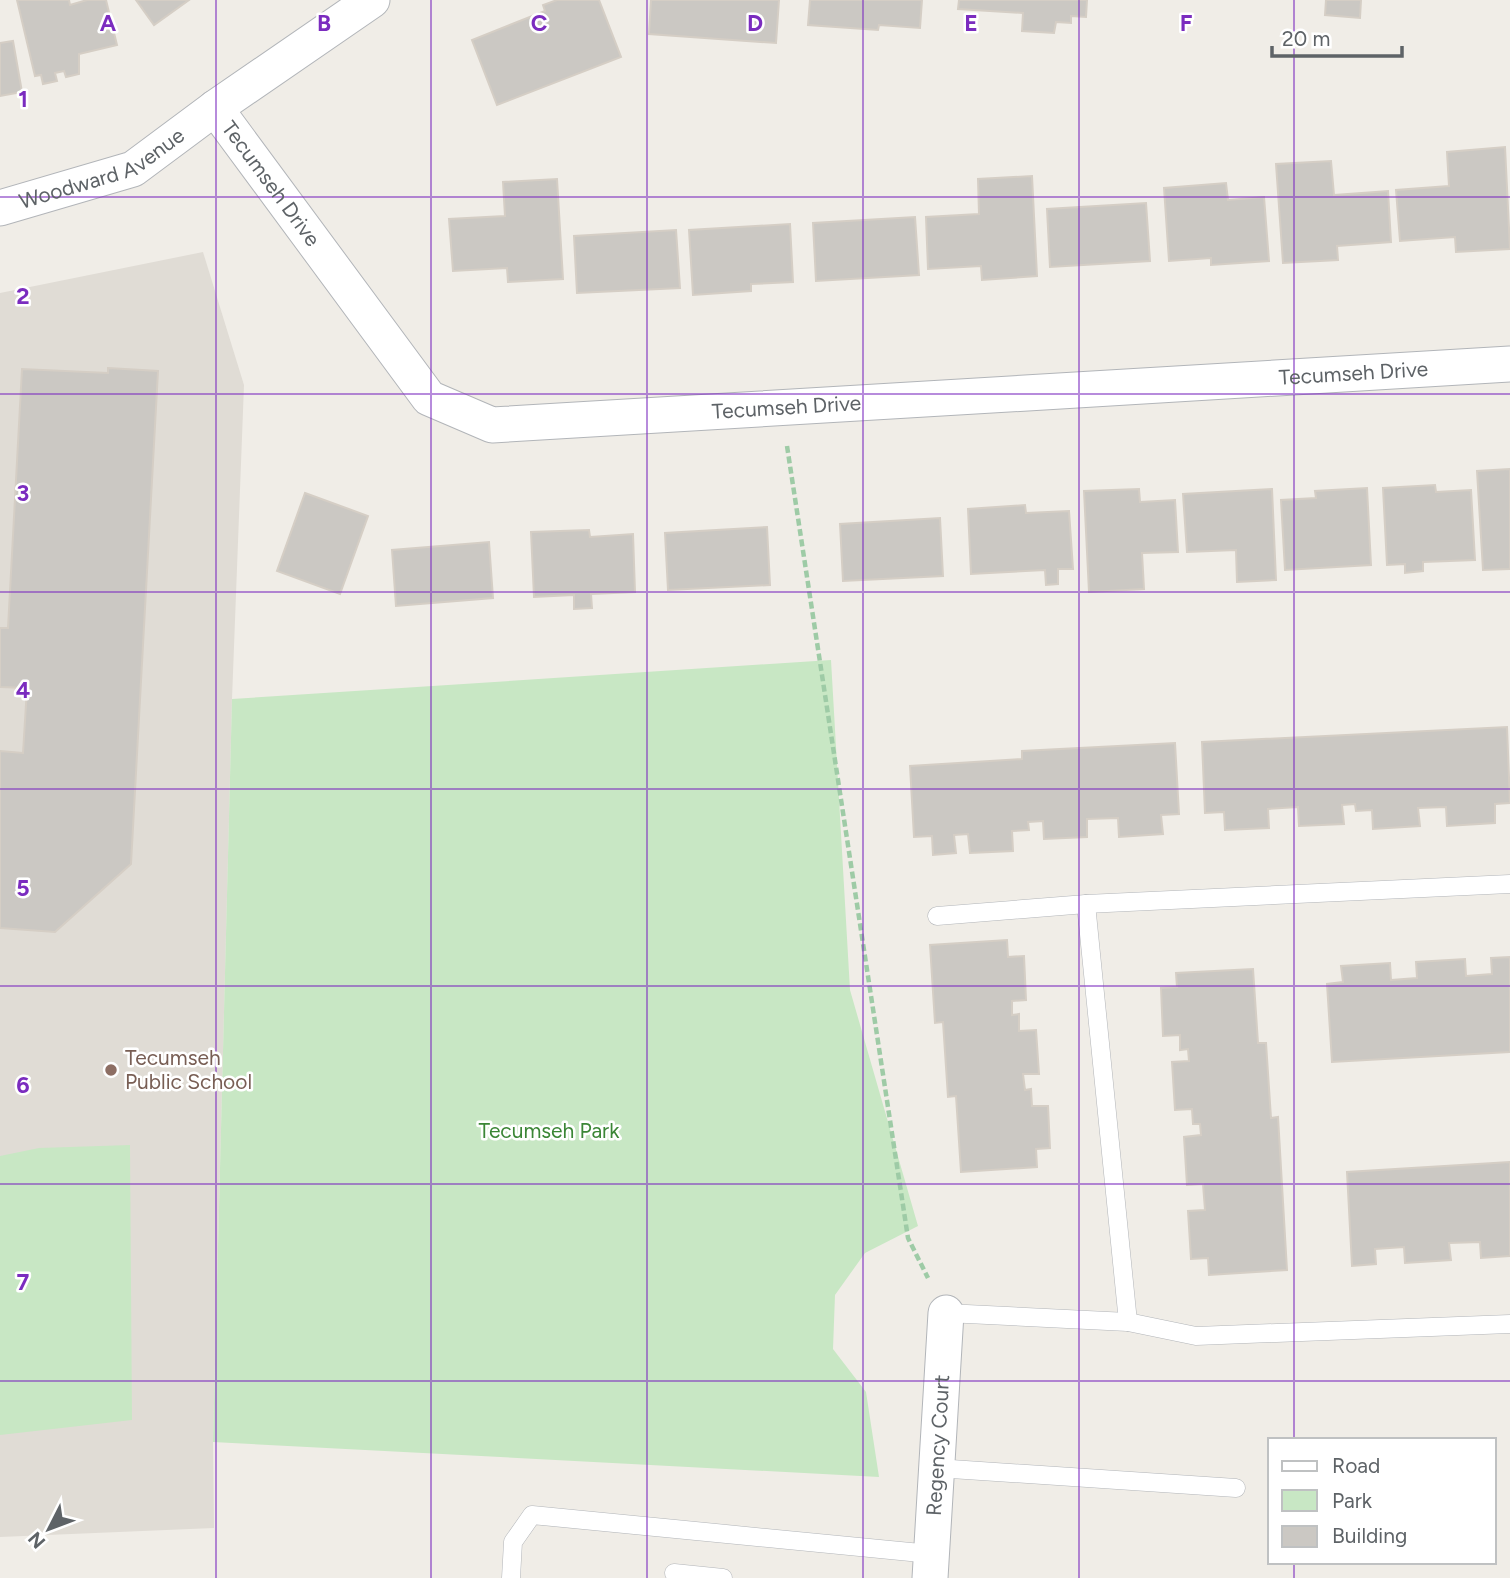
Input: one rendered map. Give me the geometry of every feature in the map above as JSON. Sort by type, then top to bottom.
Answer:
[{"type":"street","name":"Woodward Avenue","points":[[0,208],[133,169],[215,108],[372,0]]},
{"type":"street","name":"Tecumseh Drive","points":[[215,108],[429,398],[492,425],[1510,364]]},
{"type":"street","name":"Regency Court","points":[[930,1566],[946,1313]]},
{"type":"lane","points":[[937,916],[1086,905],[1510,884]]},
{"type":"lane","points":[[1086,905],[1128,1322]]},
{"type":"lane","points":[[946,1313],[1128,1322],[1196,1336],[1510,1324]]},
{"type":"lane","points":[[936,1468],[1236,1488]]},
{"type":"lane","points":[[511,1578],[513,1542],[532,1515],[930,1566]]},
{"type":"lane","points":[[674,1573],[723,1578]]},
{"type":"path","points":[[782,407],[908,1238],[946,1313]]},
{"type":"shaded area","name":"Tecumseh Public School","points":[[203,252],[244,385],[232,699],[213,1442],[214,1528],[0,1537],[0,293]]},
{"type":"green space","name":"Tecumseh Park","points":[[831,660],[850,990],[918,1226],[865,1253],[835,1295],[833,1349],[866,1392],[879,1477],[213,1442],[232,699]]},
{"type":"green space","points":[[130,1145],[132,1420],[0,1435],[0,1156],[39,1148]]},
{"type":"building","points":[[17,0],[69,0],[70,5],[87,0],[106,0],[117,45],[79,54],[79,74],[66,77],[64,71],[55,73],[57,81],[43,84],[41,75],[35,76]]},
{"type":"building","points":[[136,0],[189,0],[154,25]]},
{"type":"building","points":[[557,0],[599,0],[621,57],[497,105],[472,40],[545,11],[543,5]]},
{"type":"building","points":[[651,0],[779,0],[776,43],[649,34]]},
{"type":"building","points":[[810,0],[922,0],[920,28],[879,25],[878,30],[808,25]]},
{"type":"building","points":[[959,0],[1087,0],[1086,17],[1071,16],[1071,23],[1056,22],[1054,33],[1022,31],[1023,13],[958,9]]},
{"type":"building","points":[[1326,0],[1361,0],[1360,18],[1325,15]]},
{"type":"building","points":[[13,41],[22,92],[0,96],[0,43]]},
{"type":"building","points":[[1505,147],[1510,249],[1456,252],[1455,237],[1400,241],[1396,190],[1449,186],[1447,152]]},
{"type":"building","points":[[1331,161],[1334,195],[1388,191],[1391,242],[1337,246],[1338,260],[1283,263],[1276,164]]},
{"type":"building","points":[[1032,176],[1037,276],[982,280],[981,266],[928,269],[926,217],[979,214],[978,179]]},
{"type":"building","points":[[557,179],[563,279],[508,282],[507,268],[453,271],[449,219],[505,216],[503,182]]},
{"type":"building","points":[[1226,183],[1228,200],[1264,197],[1269,261],[1211,265],[1211,258],[1169,261],[1164,188]]},
{"type":"building","points":[[1146,203],[1150,261],[1050,267],[1047,209]]},
{"type":"building","points":[[915,217],[919,275],[816,281],[813,223]]},
{"type":"building","points":[[790,224],[793,282],[751,284],[751,291],[693,295],[689,230]]},
{"type":"building","points":[[676,230],[680,288],[577,293],[574,236]]},
{"type":"building","points":[[108,368],[158,371],[131,864],[55,932],[0,928],[0,751],[23,753],[27,688],[0,687],[0,628],[8,628],[22,369],[108,373]]},
{"type":"building","points":[[1510,469],[1510,569],[1483,570],[1477,471]]},
{"type":"building","points":[[1435,485],[1436,492],[1471,490],[1475,560],[1423,562],[1423,571],[1405,573],[1405,564],[1387,565],[1383,488]]},
{"type":"building","points":[[1367,488],[1371,565],[1285,570],[1281,500],[1316,498],[1315,491]]},
{"type":"building","points":[[1139,489],[1140,502],[1175,500],[1178,552],[1142,553],[1144,589],[1089,592],[1084,491]]},
{"type":"building","points":[[1272,489],[1276,580],[1237,582],[1236,550],[1187,552],[1183,494]]},
{"type":"building","points":[[305,493],[368,516],[340,594],[277,571]]},
{"type":"building","points":[[1025,505],[1026,513],[1069,511],[1073,569],[1058,569],[1058,584],[1046,585],[1045,570],[971,574],[968,509]]},
{"type":"building","points":[[940,518],[943,576],[843,581],[840,524]]},
{"type":"building","points":[[767,527],[770,585],[668,590],[665,533]]},
{"type":"building","points":[[589,530],[590,537],[633,534],[635,592],[591,594],[592,608],[574,609],[574,595],[534,597],[531,532]]},
{"type":"building","points":[[489,542],[493,598],[396,606],[392,550]]},
{"type":"building","points":[[1507,727],[1510,803],[1495,804],[1495,823],[1447,826],[1446,807],[1418,808],[1420,826],[1373,829],[1372,810],[1356,811],[1355,804],[1342,805],[1344,824],[1299,826],[1298,807],[1268,809],[1269,828],[1225,830],[1224,812],[1205,813],[1202,742]]},
{"type":"building","points":[[1175,743],[1179,814],[1161,815],[1163,834],[1119,837],[1118,818],[1087,819],[1087,837],[1044,839],[1043,821],[1028,822],[1029,830],[1012,831],[1013,851],[970,853],[968,834],[954,835],[956,853],[933,855],[932,836],[914,837],[910,766],[1022,759],[1022,751]]},
{"type":"building","points":[[1007,940],[1008,957],[1024,956],[1026,1000],[1012,1001],[1012,1015],[1019,1014],[1019,1031],[1036,1030],[1039,1074],[1023,1074],[1025,1090],[1031,1089],[1032,1106],[1048,1106],[1050,1148],[1036,1149],[1037,1167],[961,1172],[956,1096],[948,1097],[943,1022],[935,1023],[930,945]]},
{"type":"building","points":[[1510,957],[1510,1052],[1332,1062],[1327,984],[1343,982],[1341,966],[1390,963],[1391,980],[1417,978],[1416,962],[1465,959],[1466,976],[1492,974],[1491,958]]},
{"type":"building","points":[[1253,969],[1258,1043],[1266,1043],[1271,1118],[1278,1117],[1287,1270],[1209,1275],[1208,1258],[1191,1259],[1188,1211],[1205,1210],[1203,1184],[1187,1185],[1184,1137],[1201,1135],[1200,1124],[1193,1124],[1192,1109],[1175,1110],[1172,1062],[1189,1061],[1188,1049],[1180,1050],[1180,1035],[1163,1036],[1161,988],[1177,987],[1176,973]]},
{"type":"building","points":[[1510,1162],[1510,1256],[1481,1258],[1480,1242],[1449,1243],[1451,1260],[1405,1263],[1404,1247],[1375,1249],[1376,1264],[1352,1266],[1347,1172]]},
{"type":"place","name":"Tecumseh Public School","points":[[111,1070]]}]
